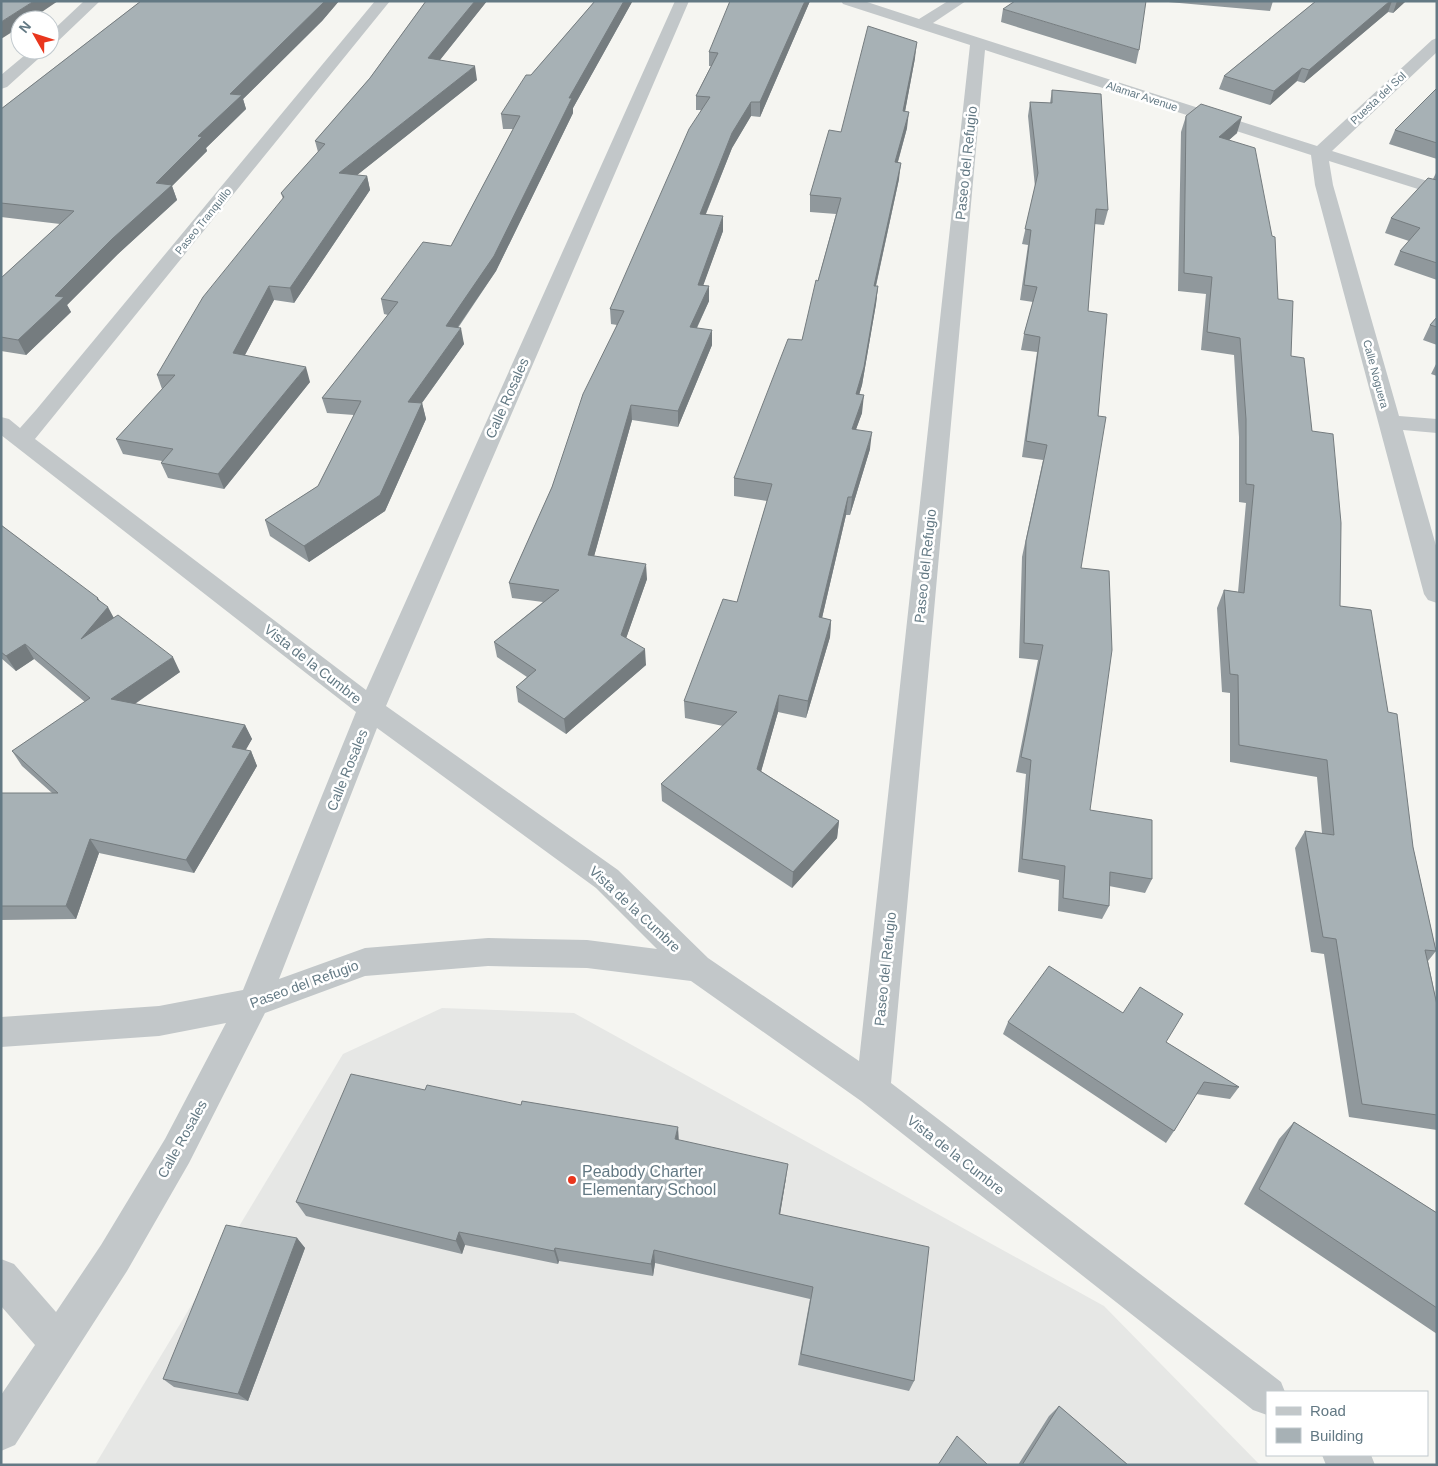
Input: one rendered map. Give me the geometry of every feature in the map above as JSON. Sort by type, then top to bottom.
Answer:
[{"type":"street","points":[[60,32],[93,1]]},
{"type":"street","name":"Paseo Tranquillo","points":[[12,432],[51,407],[384,1]]},
{"type":"street","name":"Calle Rosales","points":[[1,1431],[114,1258],[177,1151],[254,1003],[371,709],[682,1]]},
{"type":"street","name":"Alamar Avenue","points":[[848,1],[1437,190]]},
{"type":"street","points":[[921,24],[959,1]]},
{"type":"street","name":"Paseo del Refugio","points":[[873,1090],[978,43]]},
{"type":"street","name":"Puesta del Sol","points":[[1319,153],[1437,43]]},
{"type":"street","points":[[1,84],[29,60]]},
{"type":"street","name":"Calle Noguera","points":[[1319,153],[1324,185],[1437,594]]},
{"type":"street","points":[[1389,422],[1437,426]]},
{"type":"street","name":"Vista de la Cumbre","points":[[12,432],[371,709],[607,879],[697,968],[873,1090],[1266,1395]]},
{"type":"street","name":"Paseo del Refugio","points":[[1,1032],[159,1021],[254,1003],[365,962],[488,952],[587,954],[697,968]]},
{"type":"street","points":[[1,1276],[59,1344]]},
{"type":"street","points":[[1343,1456],[1355,1465]]},
{"type":"shaded area","name":"Peabody Charter Elementary School","points":[[442,1008],[574,1013],[1104,1306],[1260,1465],[95,1465],[343,1054]]},
{"type":"building","points":[[1,1],[34,1],[20,10],[10,10],[10,16],[1,22]]},
{"type":"building","points":[[141,1],[325,1],[230,94],[242,95],[198,136],[202,137],[156,183],[172,185],[112,239],[55,296],[64,297],[18,340],[1,337],[1,278],[74,211],[1,203],[1,109]]},
{"type":"building","points":[[426,1],[475,1],[428,58],[475,66],[339,173],[367,176],[290,288],[269,286],[233,353],[306,367],[218,474],[161,463],[173,449],[116,439],[175,375],[157,375],[203,297],[284,197],[281,193],[325,144],[315,141],[370,78]]},
{"type":"building","points":[[595,1],[624,1],[569,98],[572,98],[494,256],[446,326],[461,328],[408,402],[422,403],[380,495],[304,546],[265,520],[318,486],[361,401],[322,398],[398,302],[381,299],[423,242],[451,246],[520,116],[501,114],[526,75],[531,75]]},
{"type":"building","points":[[730,1],[805,1],[760,102],[751,102],[732,133],[700,214],[723,216],[698,285],[709,286],[690,327],[712,330],[678,411],[631,405],[588,555],[646,564],[621,635],[645,649],[564,719],[516,687],[536,670],[494,642],[559,590],[509,583],[552,487],[583,394],[624,311],[610,309],[689,129],[710,97],[696,96],[718,53],[709,52]]},
{"type":"building","points":[[1015,1],[1146,1],[1139,50],[1003,9]]},
{"type":"building","points":[[1316,1],[1390,1],[1309,70],[1302,68],[1274,91],[1224,76]]},
{"type":"building","points":[[868,26],[917,42],[903,111],[909,112],[895,162],[901,163],[874,286],[878,286],[864,367],[856,394],[864,395],[852,429],[872,432],[852,497],[848,497],[819,617],[831,620],[808,701],[779,695],[757,769],[839,821],[793,872],[661,784],[737,712],[684,701],[723,599],[737,602],[772,484],[734,478],[788,339],[802,340],[816,280],[818,281],[841,198],[810,195],[829,130],[841,132]]},
{"type":"building","points":[[1437,88],[1437,143],[1395,130]]},
{"type":"building","points":[[1052,90],[1101,94],[1108,210],[1096,209],[1088,311],[1107,314],[1098,416],[1106,417],[1081,568],[1109,571],[1112,650],[1090,810],[1152,820],[1152,879],[1110,872],[1109,906],[1063,898],[1065,866],[1022,859],[1031,760],[1021,757],[1043,645],[1024,643],[1026,541],[1047,445],[1026,441],[1040,337],[1024,334],[1037,287],[1024,285],[1031,230],[1025,229],[1038,173],[1030,102],[1052,103]]},
{"type":"building","points":[[1201,104],[1242,117],[1219,137],[1255,148],[1272,236],[1275,237],[1278,299],[1293,301],[1291,356],[1304,358],[1312,431],[1333,434],[1341,523],[1340,606],[1371,610],[1388,712],[1397,714],[1413,847],[1436,951],[1425,950],[1437,1005],[1437,1115],[1362,1104],[1336,939],[1323,937],[1305,831],[1334,835],[1327,760],[1239,745],[1238,675],[1230,674],[1224,590],[1244,593],[1254,485],[1246,484],[1246,419],[1240,338],[1207,332],[1212,277],[1184,273],[1186,116]]},
{"type":"building","points":[[1428,178],[1437,180],[1437,263],[1400,251],[1420,228],[1391,218]]},
{"type":"building","points":[[1437,317],[1437,327],[1430,325]]},
{"type":"building","points":[[1,525],[108,607],[81,639],[118,615],[173,657],[111,699],[245,725],[232,747],[251,751],[186,860],[90,839],[66,906],[1,906],[1,793],[58,793],[12,751],[90,698],[25,644],[6,656],[1,652]]},
{"type":"building","points":[[1049,966],[1123,1013],[1140,987],[1183,1014],[1166,1042],[1239,1087],[1204,1082],[1174,1131],[1008,1022]]},
{"type":"building","points":[[351,1074],[425,1090],[427,1085],[521,1105],[522,1101],[678,1127],[675,1139],[788,1164],[779,1214],[929,1247],[914,1381],[801,1354],[813,1287],[654,1250],[651,1264],[555,1248],[554,1251],[459,1232],[456,1241],[296,1202]]},
{"type":"building","points":[[1294,1122],[1437,1213],[1437,1308],[1259,1189]]},
{"type":"building","points":[[226,1225],[297,1238],[238,1394],[163,1379]]},
{"type":"building","points":[[1059,1406],[1128,1465],[1022,1465]]},
{"type":"building","points":[[957,1436],[988,1465],[938,1465]]},
{"type":"place","name":"Peabody Charter Elementary School","points":[[572,1180]]}]
